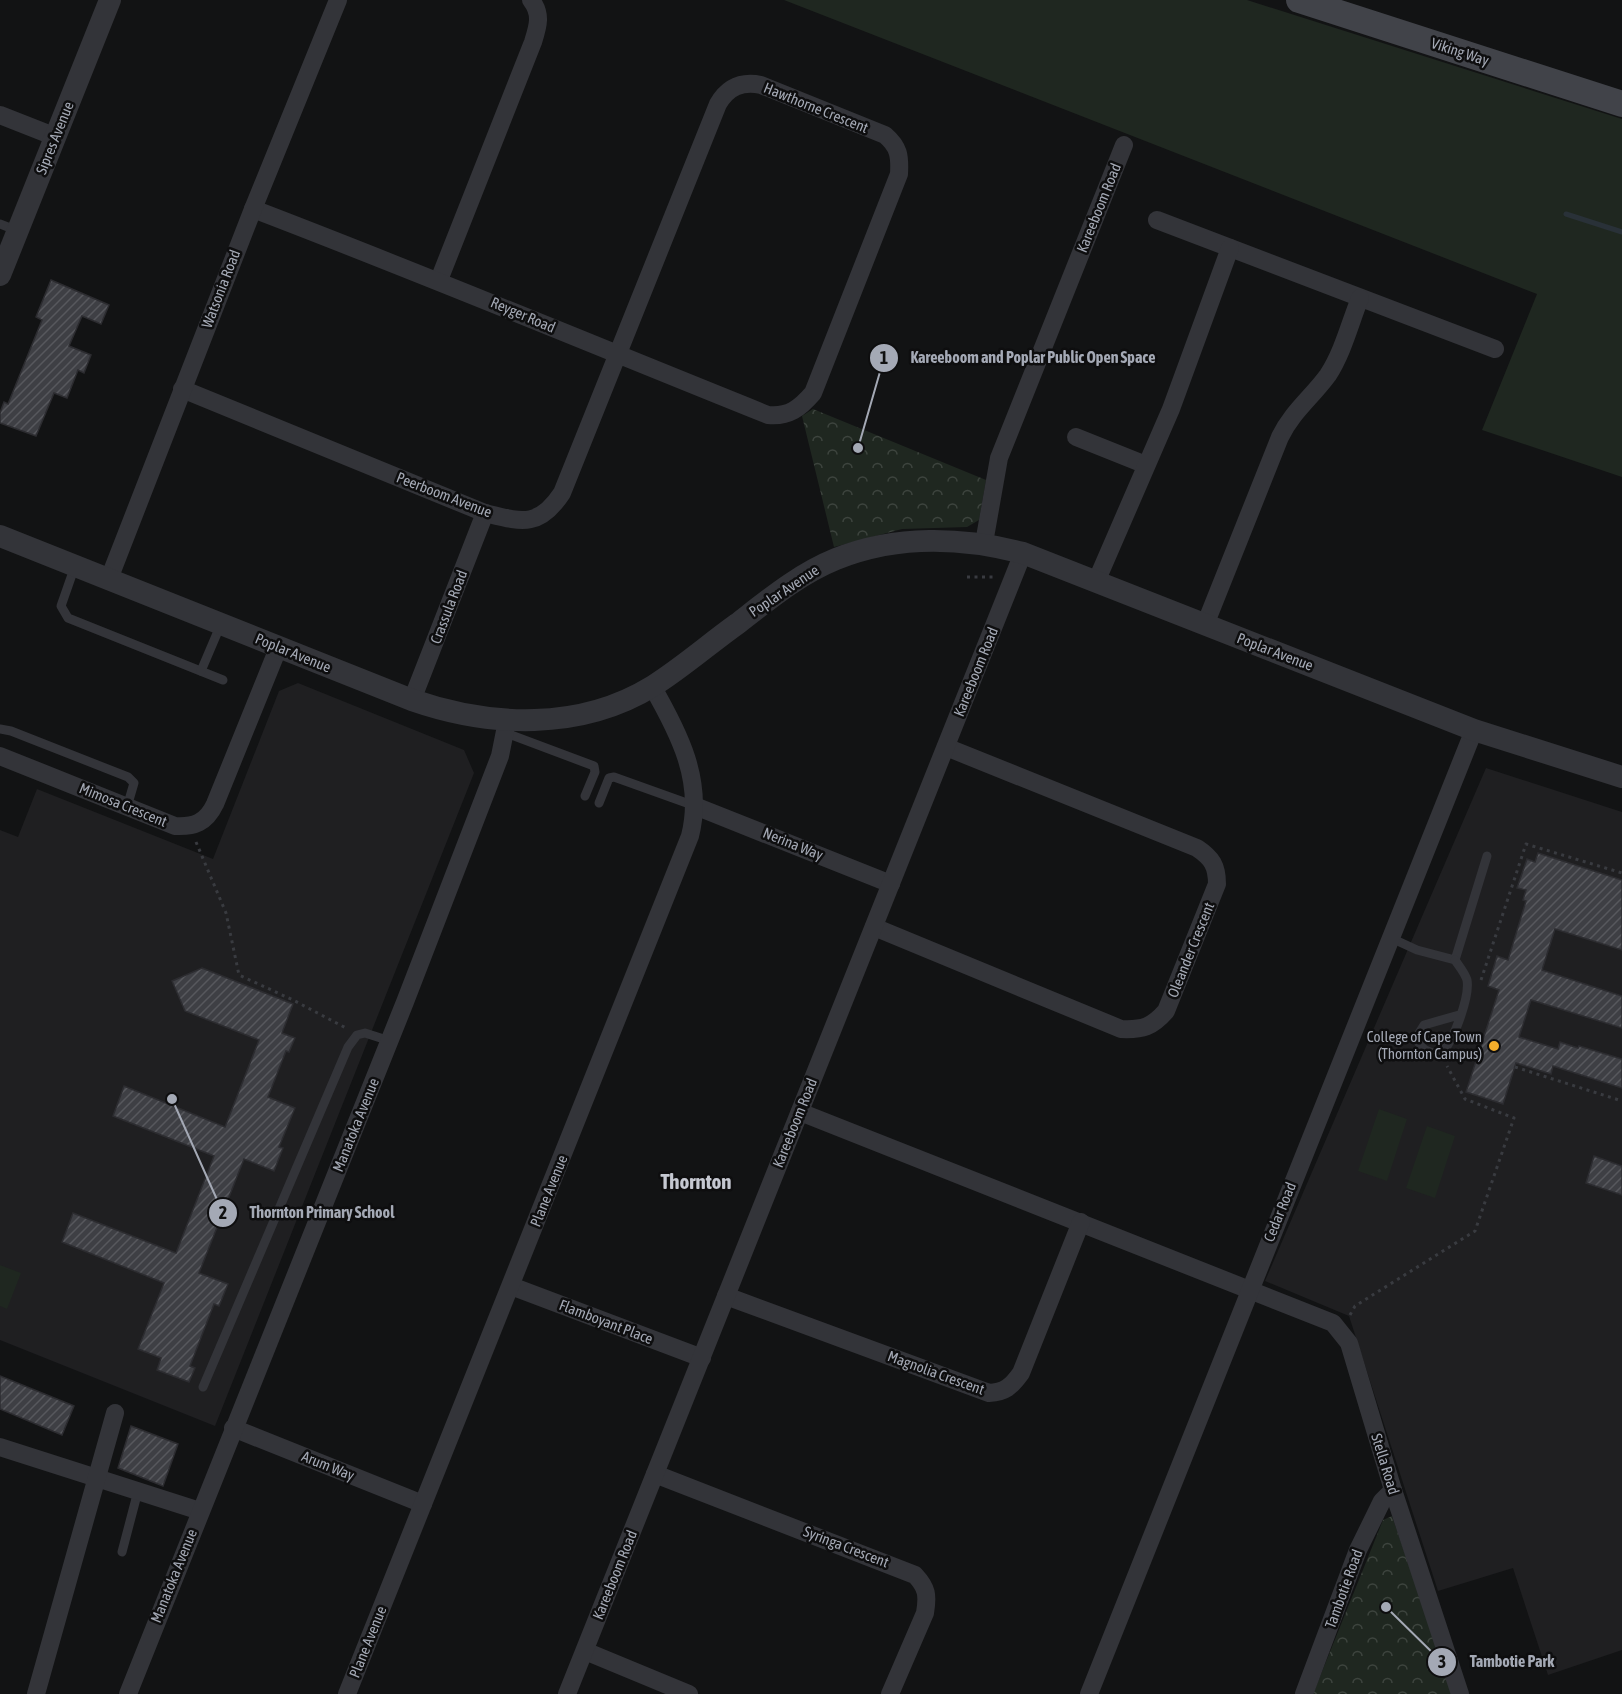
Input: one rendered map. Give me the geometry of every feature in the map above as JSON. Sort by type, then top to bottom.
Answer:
[{"type":"main road","name":"Viking Way","points":[[1299,0],[1622,104]]},
{"type":"street","name":"Sipres Avenue","points":[[0,275],[9,227],[56,137],[110,0]]},
{"type":"street","name":"Watsonia Road","points":[[109,579],[253,209],[338,0]]},
{"type":"street","points":[[439,280],[536,33],[537,8],[531,0]]},
{"type":"street","name":"Hawthorne Crescent","points":[[619,355],[718,104],[723,96],[737,86],[753,83],[761,85],[885,135],[894,143],[900,156],[898,174],[813,393],[793,412]]},
{"type":"street","points":[[0,115],[56,137]]},
{"type":"street","name":"Kareeboom Road","points":[[984,543],[993,487],[1006,440],[1125,145]]},
{"type":"street","name":"Reyger Road","points":[[253,209],[439,280],[768,415],[780,416],[793,412]]},
{"type":"street","points":[[1157,220],[1495,349]]},
{"type":"street","points":[[1096,582],[1171,409],[1230,248]]},
{"type":"street","points":[[1206,625],[1280,437],[1301,403],[1327,375],[1334,363],[1360,298]]},
{"type":"street","name":"Peerboom Avenue","points":[[182,389],[485,513],[520,521],[540,518],[554,506],[562,493],[619,355]]},
{"type":"street","points":[[1076,437],[1146,465]]},
{"type":"street","name":"Crassula Road","points":[[412,700],[485,513]]},
{"type":"street","name":"Poplar Avenue","points":[[0,536],[412,700],[453,714],[506,727],[567,717],[618,702],[652,686],[788,585],[836,559],[883,545],[910,542],[941,540],[984,543],[1023,553],[1474,730],[1622,777]]},
{"type":"street","name":"Kareeboom Road","points":[[567,1694],[1023,553]]},
{"type":"street","points":[[190,826],[209,815],[279,646]]},
{"type":"street","name":"Plane Avenue","points":[[347,1694],[690,836],[695,806],[690,767],[667,713],[652,686]]},
{"type":"street","name":"Manatoka Avenue","points":[[128,1694],[390,1041],[500,756],[506,727]]},
{"type":"street","name":"Cedar Road","points":[[1089,1694],[1474,730]]},
{"type":"street","name":"Oleander Crescent","points":[[874,927],[1121,1029],[1140,1030],[1154,1025],[1166,1011],[1205,916],[1217,884],[1217,870],[1211,857],[1197,848],[946,747]]},
{"type":"street","name":"Mimosa Crescent","points":[[0,756],[175,826],[190,826]]},
{"type":"street","name":"Nerina Way","points":[[695,806],[891,884]]},
{"type":"street","points":[[800,1112],[1324,1318],[1341,1330]]},
{"type":"street","name":"Magnolia Crescent","points":[[726,1296],[988,1393],[1002,1393],[1012,1386],[1021,1373],[1081,1222]]},
{"type":"street","name":"Flamboyant Place","points":[[511,1286],[702,1358]]},
{"type":"street","name":"Stella Road","points":[[1341,1330],[1349,1343],[1393,1490],[1460,1694]]},
{"type":"street","points":[[36,1694],[99,1478],[115,1413]]},
{"type":"street","name":"Arum Way","points":[[233,1428],[423,1504]]},
{"type":"street","points":[[0,1447],[200,1511]]},
{"type":"street","name":"Syringa Crescent","points":[[655,1474],[915,1575],[926,1587],[928,1598],[890,1694]]},
{"type":"street","name":"Tambotie Road","points":[[1304,1694],[1358,1550],[1378,1507],[1393,1490]]},
{"type":"street","points":[[585,1651],[689,1694]]},
{"type":"lane","points":[[75,566],[61,606],[68,618],[223,680]]},
{"type":"lane","points":[[201,671],[221,624]]},
{"type":"lane","points":[[506,727],[594,766],[596,772],[585,796]]},
{"type":"lane","points":[[0,729],[11,730],[128,777],[134,783],[127,807]]},
{"type":"lane","points":[[599,802],[609,778],[614,777],[695,806]]},
{"type":"lane","points":[[1459,1015],[1432,1021],[1418,1031],[1416,1038],[1424,1050],[1432,1054],[1441,1053],[1452,1039],[1465,999],[1467,983],[1455,960],[1487,856]]},
{"type":"lane","points":[[1390,938],[1417,950],[1455,960]]},
{"type":"lane","points":[[203,1387],[348,1047],[357,1035],[364,1033],[390,1041]]},
{"type":"lane","points":[[122,1552],[138,1491]]},
{"type":"path","points":[[967,577],[1003,577]]},
{"type":"path","points":[[190,826],[226,913],[238,975],[294,1000],[357,1035]]},
{"type":"path","points":[[1467,983],[1480,981],[1484,976],[1526,844],[1622,873]]},
{"type":"path","points":[[1341,1330],[1355,1306],[1475,1231],[1514,1118],[1465,1099],[1441,1053]]},
{"type":"path","points":[[1515,1067],[1622,1101]]},
{"type":"shaded area","points":[[298,683],[464,750],[474,773],[215,1426],[0,1340],[0,830],[18,837],[37,789],[213,859],[279,691]]},
{"type":"shaded area","name":"College of Cape Town (Thornton Campus)","points":[[1486,768],[1622,812],[1622,1650],[1548,1675],[1513,1568],[1438,1591],[1349,1316],[1265,1281]]},
{"type":"green space","points":[[784,0],[1247,0],[1622,119],[1622,477],[1482,430],[1537,294]]},
{"type":"green space","points":[[813,409],[986,480],[979,520],[967,527],[902,529],[834,547],[802,416]]},
{"type":"green space","points":[[1379,1109],[1407,1119],[1387,1181],[1358,1171]]},
{"type":"green space","points":[[1427,1126],[1455,1136],[1435,1198],[1406,1188]]},
{"type":"green space","points":[[0,1265],[21,1273],[7,1309],[0,1306]]},
{"type":"green space","points":[[1392,1516],[1453,1694],[1313,1694],[1383,1520]]},
{"type":"building","points":[[51,280],[109,305],[101,324],[82,316],[69,346],[91,355],[84,373],[78,370],[67,398],[54,393],[36,436],[0,423],[0,413],[4,402],[8,404],[42,320],[36,317]]},
{"type":"building","points":[[1538,853],[1622,880],[1622,950],[1555,929],[1542,970],[1622,996],[1622,1028],[1531,1000],[1519,1037],[1558,1049],[1560,1042],[1578,1048],[1579,1046],[1622,1059],[1622,1088],[1553,1066],[1551,1074],[1516,1063],[1503,1104],[1466,1092],[1499,990],[1488,986],[1497,956],[1508,960],[1526,901],[1523,900],[1526,890],[1517,888],[1527,859],[1535,862]]},
{"type":"building","points":[[202,968],[293,1004],[282,1033],[295,1038],[289,1052],[286,1051],[268,1097],[295,1108],[279,1147],[283,1148],[274,1171],[244,1159],[199,1273],[228,1284],[219,1306],[214,1304],[190,1366],[195,1368],[189,1382],[157,1370],[161,1358],[138,1349],[164,1283],[62,1242],[73,1213],[176,1253],[214,1156],[113,1116],[124,1086],[225,1127],[259,1040],[185,1011],[172,981]]},
{"type":"building","points":[[1594,1156],[1622,1166],[1622,1195],[1586,1183]]},
{"type":"building","points":[[0,1376],[74,1406],[62,1435],[0,1409]]},
{"type":"building","points":[[131,1426],[178,1444],[163,1486],[118,1468]]},
{"type":"waterway","points":[[1566,214],[1622,232]]},
{"type":"place","name":"Kareeboom and Poplar Public Open Space","points":[[858,448]]},
{"type":"place","name":"College of Cape Town (Thornton Campus)","points":[[1494,1046]]},
{"type":"place","name":"Thornton Primary School","points":[[172,1099]]},
{"type":"place","name":"Tambotie Park","points":[[1386,1607]]},
{"type":"district","name":"Thornton","points":[[696,1182]]}]
